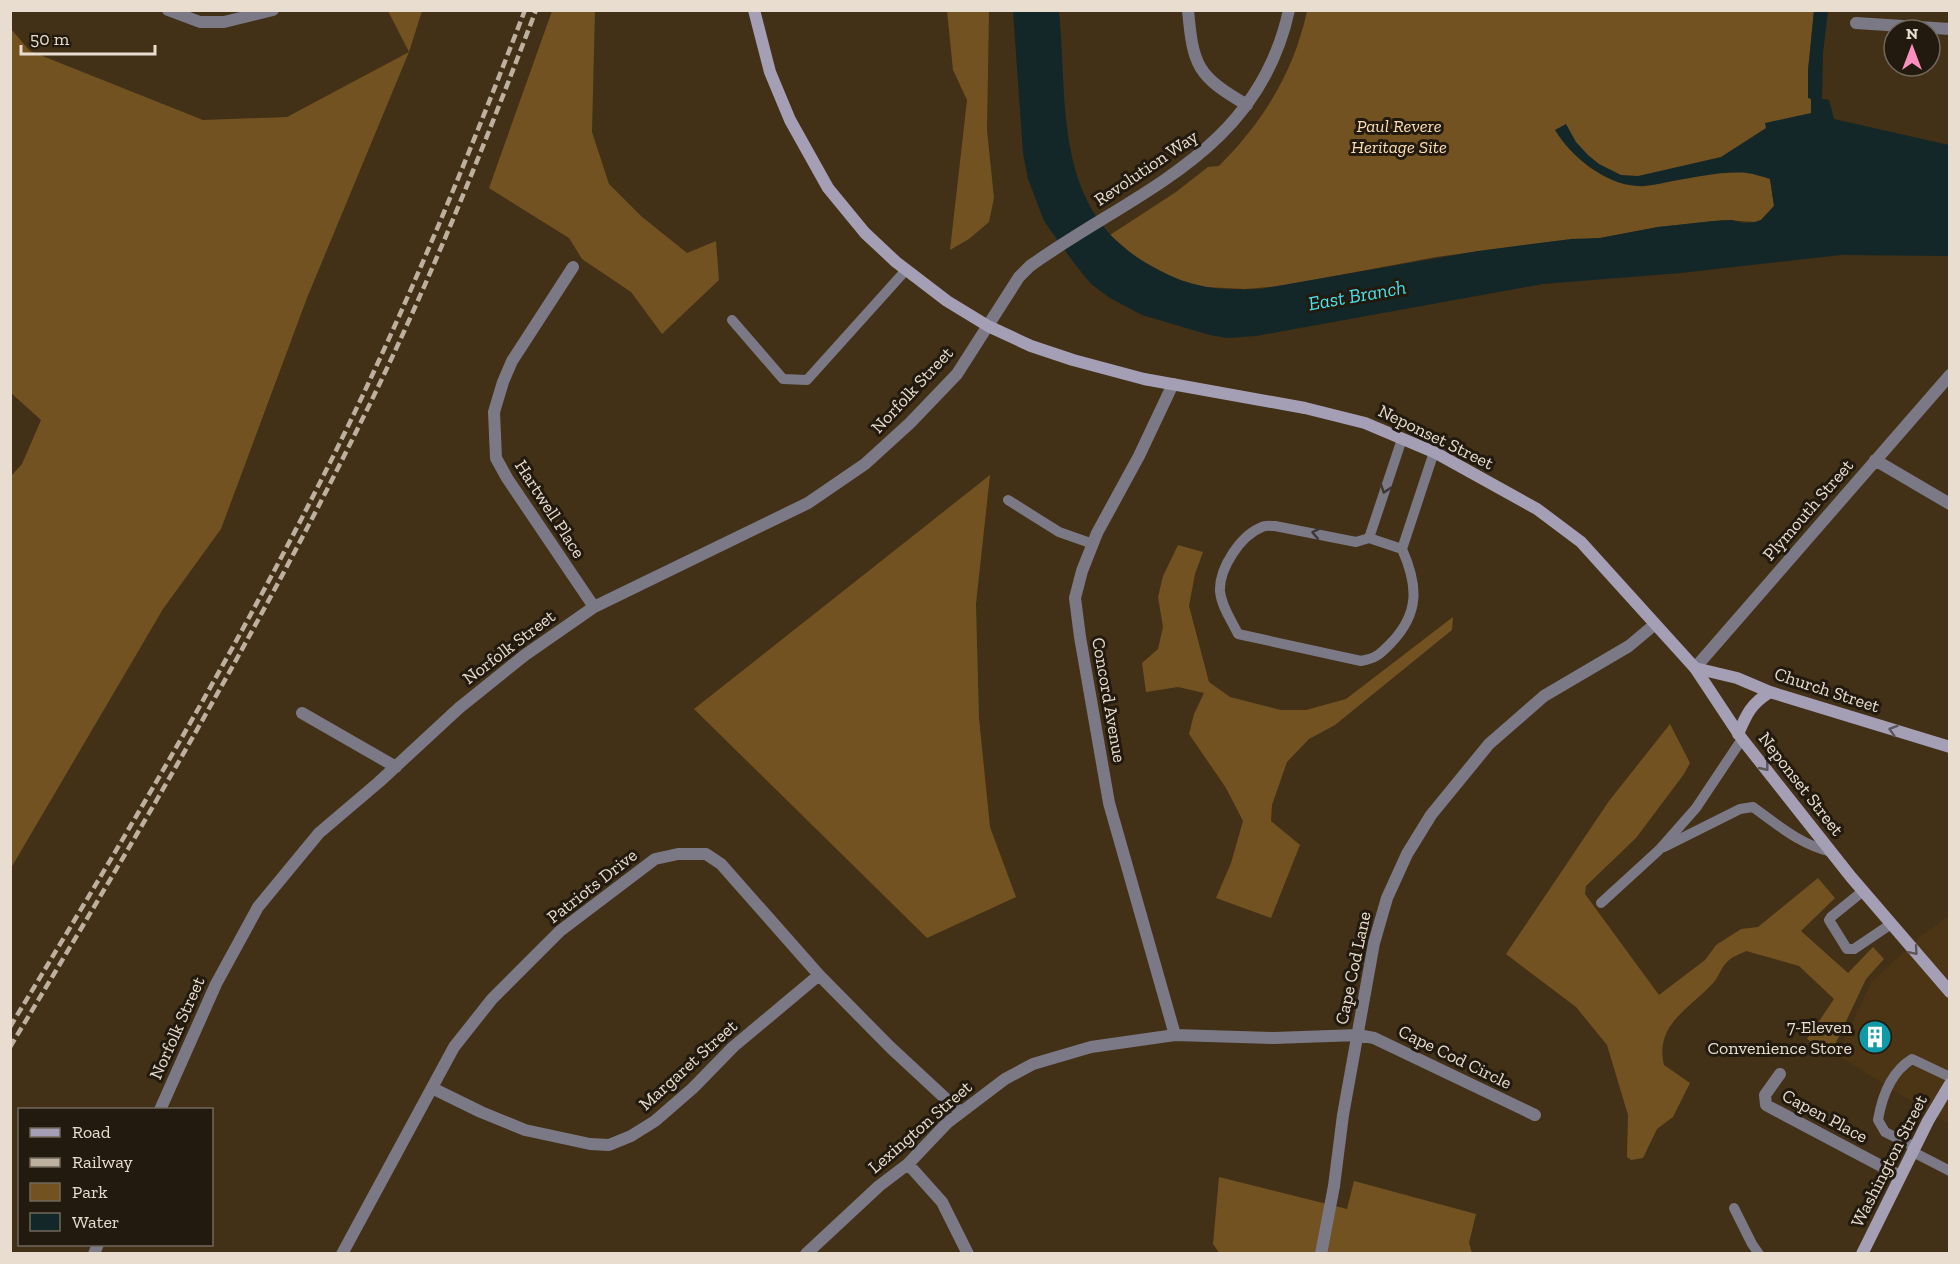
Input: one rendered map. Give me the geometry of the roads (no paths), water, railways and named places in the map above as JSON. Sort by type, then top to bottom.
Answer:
[{"type":"main road","name":"Neponset Street","points":[[754,10],[758,32],[774,82],[790,120],[828,188],[865,233],[906,270],[947,301],[988,326],[1031,346],[1073,360],[1144,380],[1315,410],[1365,423],[1434,452],[1537,509],[1581,542],[1695,668],[1740,736],[1863,891],[1950,992]]},
{"type":"main road","name":"Church Street","points":[[1695,668],[1737,678],[1770,692],[1950,747]]},
{"type":"main road","points":[[1740,736],[1748,710],[1755,701],[1770,692]]},
{"type":"main road","name":"Washington Street","points":[[1862,1254],[1900,1176],[1950,1084]]},
{"type":"street","points":[[168,10],[200,22],[224,22],[257,12],[273,10]]},
{"type":"street","points":[[1188,10],[1191,46],[1199,68],[1219,88],[1247,105]]},
{"type":"street","name":"Revolution Way","points":[[988,326],[1018,277],[1044,256],[1188,164],[1210,146],[1247,105],[1270,67],[1285,29],[1289,10]]},
{"type":"street","points":[[1856,23],[1950,29]]},
{"type":"street","name":"Hartwell Place","points":[[573,267],[512,361],[503,382],[494,412],[496,458],[594,607]]},
{"type":"street","name":"Norfolk Street","points":[[161,1108],[216,984],[258,907],[320,833],[467,701],[525,655],[594,607],[808,503],[865,464],[957,374],[988,326]]},
{"type":"street","name":"Plymouth Street","points":[[1695,668],[1950,375]]},
{"type":"street","name":"Concord Avenue","points":[[1173,384],[1093,544],[1082,571],[1075,598],[1108,803],[1175,1035]]},
{"type":"street","points":[[1875,460],[1950,504]]},
{"type":"street","name":"Cape Cod Lane","points":[[1322,1254],[1345,1104],[1374,943],[1387,898],[1407,854],[1431,815],[1489,744],[1544,696],[1629,646],[1654,625]]},
{"type":"street","points":[[302,713],[396,766]]},
{"type":"street","name":"Patriots Drive","points":[[342,1254],[454,1047],[492,999],[560,931],[656,860],[678,854],[706,854],[721,864],[819,975],[890,1047],[960,1112]]},
{"type":"street","name":"Margaret Street","points":[[432,1088],[525,1130],[590,1144],[609,1145],[631,1136],[656,1121],[693,1088],[733,1047],[819,975]]},
{"type":"street","name":"Lexington Street","points":[[806,1254],[879,1186],[908,1164],[960,1112],[1005,1079],[1033,1064],[1091,1047],[1175,1035],[1274,1038],[1358,1035]]},
{"type":"street","name":"Cape Cod Circle","points":[[1358,1035],[1374,1038],[1535,1115]]},
{"type":"street","name":"Capen Place","points":[[1780,1074],[1765,1095],[1766,1105],[1900,1176]]},
{"type":"street","points":[[908,1164],[942,1202],[968,1254]]},
{"type":"lane","points":[[732,320],[783,379],[807,380],[906,270]]},
{"type":"lane","points":[[1369,538],[1402,440]]},
{"type":"lane","points":[[1402,549],[1369,538],[1356,542],[1275,526],[1263,526],[1241,540],[1223,573],[1220,591],[1223,605],[1238,634],[1361,661],[1376,658],[1402,631],[1410,619],[1414,599],[1408,561],[1402,549],[1434,452]]},
{"type":"lane","points":[[1008,500],[1059,532],[1093,544]]},
{"type":"lane","points":[[1601,903],[1659,850],[1696,808],[1740,736]]},
{"type":"lane","points":[[1659,850],[1740,809],[1754,807],[1796,839],[1815,848],[1832,852]]},
{"type":"lane","points":[[1863,891],[1830,920],[1847,949],[1854,949],[1891,924]]},
{"type":"lane","points":[[1950,1077],[1912,1059],[1904,1064],[1887,1086],[1878,1120],[1885,1132],[1950,1170]]},
{"type":"lane","points":[[1734,1208],[1759,1254]]},
{"type":"water","name":"East Branch","points":[[1814,10],[1828,11],[1823,53],[1822,99],[1829,100],[1834,119],[1949,145],[1949,256],[1841,255],[1681,273],[1543,284],[1256,336],[1227,338],[1142,315],[1110,298],[1091,284],[1044,221],[1028,179],[1023,153],[1013,11],[1059,11],[1066,117],[1071,151],[1080,184],[1094,213],[1116,240],[1146,263],[1174,277],[1201,286],[1260,289],[1478,251],[1571,239],[1600,238],[1658,227],[1714,221],[1755,222],[1761,220],[1774,206],[1770,179],[1747,173],[1729,173],[1646,186],[1625,184],[1601,175],[1590,167],[1570,150],[1555,130],[1566,124],[1576,142],[1588,155],[1599,164],[1621,175],[1638,176],[1721,157],[1766,128],[1765,123],[1811,113],[1811,99],[1808,98],[1808,71]]},
{"type":"railway","points":[[10,1027],[100,878],[230,653],[311,500],[350,422],[420,269],[525,10]]},
{"type":"railway","points":[[10,1047],[190,742],[317,509],[382,379],[429,275],[474,169],[536,10]]},
{"type":"place","name":"7-Eleven Convenience Store","points":[[1875,1037]]},
{"type":"park label","name":"Paul Revere Heritage Site","points":[[1399,136]]}]
